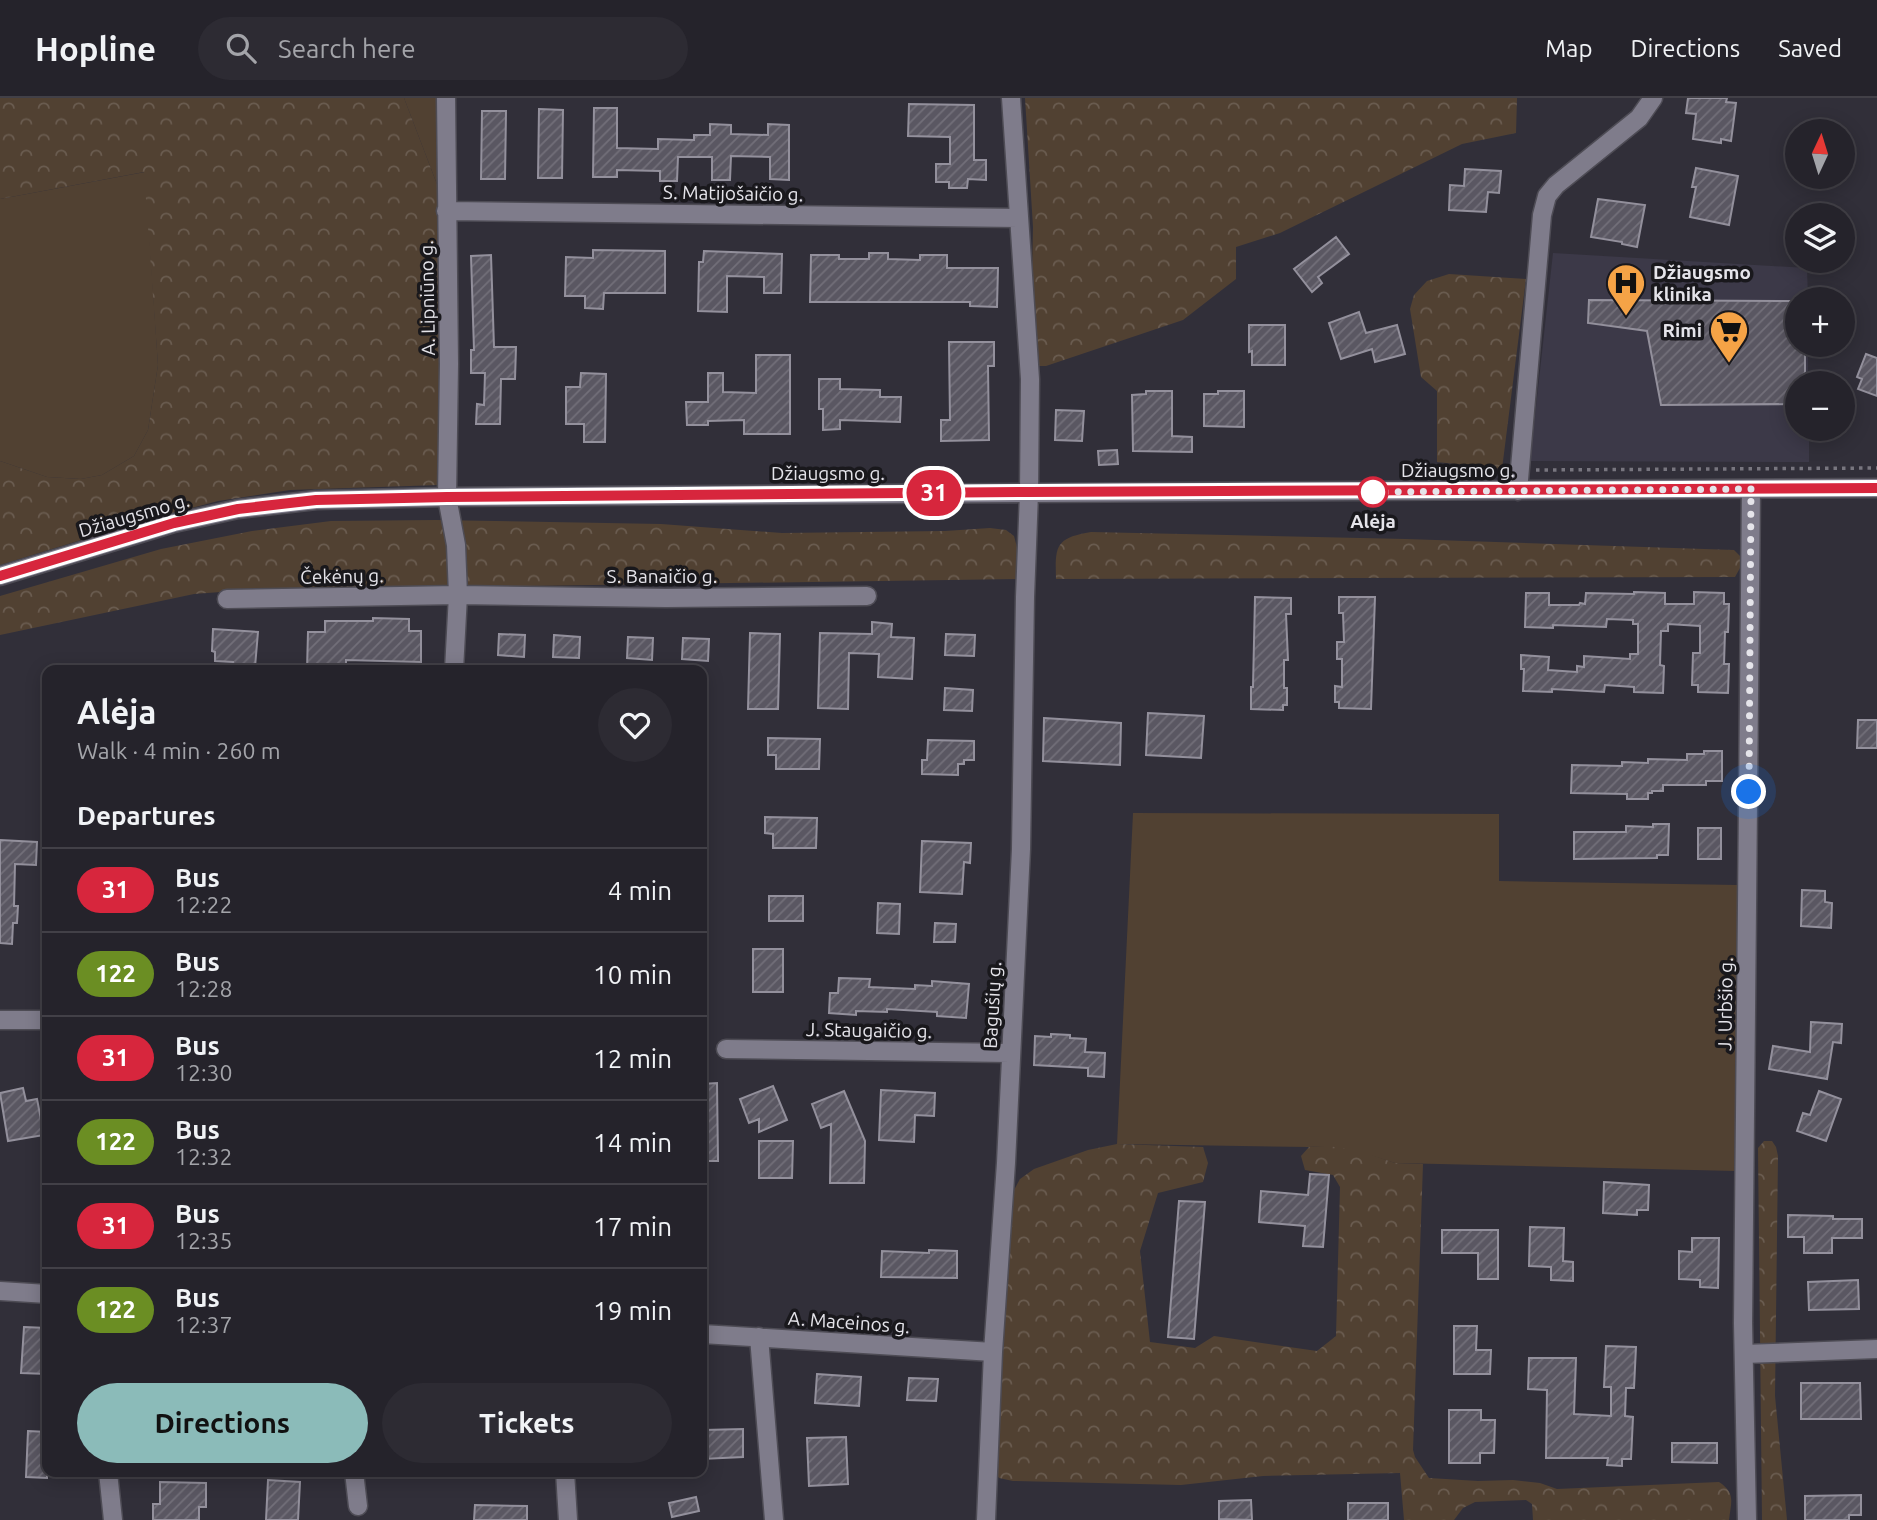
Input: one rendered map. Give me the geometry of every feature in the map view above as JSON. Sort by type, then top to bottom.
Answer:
[{"type":"street","name":"A. Lipniūno g.","points":[[446,98],[449,364],[447,497]]},
{"type":"street","name":"Bagušių g.","points":[[986,1520],[1021,849],[1029,492],[1030,379],[1012,98]]},
{"type":"street","points":[[1518,491],[1542,215],[1547,196],[1556,185],[1639,118],[1653,98]]},
{"type":"street","name":"S. Matijošaičio g.","points":[[446,211],[1018,218]]},
{"type":"street","name":"Džiaugsmo g.","points":[[0,576],[174,523],[238,509],[316,500],[1029,492],[1877,488]]},
{"type":"street","name":"J. Urbšio g.","points":[[1746,1520],[1744,1354],[1751,489]]},
{"type":"street","points":[[447,497],[456,545],[458,595],[454,665]]},
{"type":"street","name":"S. Banaičio g.","points":[[458,595],[666,598],[867,596]]},
{"type":"street","name":"Čekėnų g.","points":[[227,599],[458,595]]},
{"type":"street","points":[[0,1020],[42,1020]]},
{"type":"street","name":"J. Staugaičio g.","points":[[726,1049],[1010,1053]]},
{"type":"street","points":[[0,1291],[42,1294]]},
{"type":"street","name":"A. Maceinos g.","points":[[707,1334],[993,1352]]},
{"type":"street","points":[[759,1337],[774,1520]]},
{"type":"street","points":[[1744,1354],[1877,1349]]},
{"type":"street","points":[[109,1477],[113,1520]]},
{"type":"street","points":[[355,1477],[358,1506]]},
{"type":"street","points":[[565,1477],[568,1520]]},
{"type":"path","points":[[1520,471],[1877,468]]},
{"type":"shaded area","points":[[1553,253],[1785,267],[1785,273],[1807,273],[1808,287],[1785,287],[1785,357],[1808,357],[1808,371],[1785,371],[1785,441],[1809,441],[1809,462],[1530,461]]},
{"type":"green space","points":[[0,98],[404,98],[438,187],[439,485],[290,490],[218,501],[0,565],[0,461],[47,477],[81,479],[102,475],[134,456],[148,430],[158,365],[144,172],[0,199]]},
{"type":"green space","points":[[404,98],[439,98],[438,187]]},
{"type":"green space","points":[[1025,98],[1517,98],[1516,133],[1462,144],[1280,233],[1236,247],[1236,279],[1183,320],[1046,366],[1037,366],[1031,327],[1033,227]]},
{"type":"green space","points":[[145,172],[158,365],[148,430],[134,456],[102,475],[81,479],[47,477],[0,461],[0,199]]},
{"type":"green space","points":[[1449,274],[1526,279],[1502,469],[1437,462],[1437,391],[1421,377],[1410,309],[1414,295],[1427,281]]},
{"type":"green space","points":[[331,521],[661,524],[782,533],[990,528],[1006,530],[1014,536],[1018,551],[1018,579],[247,590],[194,594],[0,635],[0,596],[161,549],[252,531]]},
{"type":"green space","points":[[1091,532],[1734,550],[1742,558],[1735,577],[1056,579],[1056,558],[1060,545],[1071,537]]},
{"type":"green space","points":[[1133,813],[1499,814],[1499,881],[1738,885],[1735,1171],[1395,1163],[1332,1147],[1117,1144]]},
{"type":"green space","points":[[1764,1141],[1772,1141],[1778,1156],[1775,1396],[1787,1520],[1762,1520],[1758,1148]]},
{"type":"green space","points":[[1117,1144],[1203,1147],[1208,1163],[1203,1182],[1158,1193],[1140,1251],[1150,1342],[1195,1348],[1214,1336],[1317,1351],[1336,1336],[1340,1187],[1333,1175],[1305,1170],[1301,1156],[1309,1147],[1327,1146],[1357,1150],[1395,1163],[1423,1164],[1413,1450],[1429,1478],[1513,1480],[1540,1483],[1557,1489],[1719,1482],[1730,1494],[1729,1520],[1533,1520],[1532,1504],[1526,1500],[1475,1502],[1463,1508],[1454,1520],[1404,1520],[1400,1473],[1263,1476],[1181,1485],[1013,1481],[999,1478],[993,1469],[1014,1190],[1020,1179],[1034,1169],[1088,1150]]},
{"type":"building","points":[[1688,98],[1727,98],[1726,102],[1736,103],[1731,141],[1721,139],[1721,143],[1693,139],[1696,114],[1686,113]]},
{"type":"building","points":[[909,104],[974,105],[974,160],[986,160],[986,180],[968,179],[967,188],[949,188],[949,182],[936,182],[936,164],[950,164],[950,137],[908,136]]},
{"type":"building","points":[[594,108],[617,108],[617,148],[658,149],[658,139],[694,140],[694,135],[710,135],[710,124],[731,125],[731,134],[768,135],[768,124],[789,125],[789,180],[770,179],[770,157],[731,156],[730,180],[712,180],[712,157],[678,157],[677,181],[660,181],[660,171],[617,170],[617,177],[593,177]]},
{"type":"building","points":[[539,109],[563,110],[562,178],[538,178]]},
{"type":"building","points":[[482,111],[506,111],[505,179],[481,179]]},
{"type":"building","points":[[1696,168],[1738,176],[1729,225],[1690,217],[1696,187],[1692,187]]},
{"type":"building","points":[[1465,169],[1501,171],[1499,193],[1488,192],[1486,212],[1449,210],[1450,185],[1464,186]]},
{"type":"building","points":[[1598,199],[1645,205],[1637,247],[1591,237]]},
{"type":"building","points":[[1336,237],[1349,254],[1318,277],[1322,283],[1312,292],[1294,269]]},
{"type":"building","points":[[593,250],[665,251],[665,293],[604,293],[603,309],[585,308],[585,296],[565,296],[566,257],[593,258]]},
{"type":"building","points":[[704,251],[782,254],[781,293],[764,293],[764,277],[727,276],[727,312],[698,311],[699,262],[703,262]]},
{"type":"building","points":[[869,253],[888,253],[888,259],[920,260],[920,255],[947,255],[947,268],[998,268],[997,307],[970,306],[970,302],[810,302],[811,255],[869,259]]},
{"type":"building","points":[[491,255],[494,347],[516,347],[515,379],[501,379],[500,424],[476,424],[477,404],[484,405],[485,373],[471,373],[471,350],[474,350],[471,256]]},
{"type":"building","name":"Rimi","points":[[1589,300],[1785,301],[1785,357],[1805,357],[1805,371],[1785,371],[1785,404],[1661,405],[1647,331],[1588,323]]},
{"type":"building","points":[[1359,312],[1366,333],[1397,325],[1405,354],[1375,362],[1372,349],[1341,359],[1329,323]]},
{"type":"building","points":[[1249,325],[1285,325],[1285,365],[1252,365]]},
{"type":"building","points":[[949,342],[994,342],[994,366],[988,366],[989,440],[941,441],[941,420],[950,420]]},
{"type":"building","points":[[1866,354],[1877,358],[1877,396],[1858,389],[1862,379],[1857,377]]},
{"type":"building","points":[[756,355],[790,355],[790,434],[744,434],[744,420],[708,421],[708,425],[687,425],[686,402],[708,402],[708,373],[723,373],[723,392],[756,393]]},
{"type":"building","points":[[581,373],[606,374],[605,442],[584,442],[584,424],[566,424],[566,387],[580,387]]},
{"type":"building","points":[[819,379],[840,379],[840,389],[880,390],[880,397],[901,397],[900,422],[840,420],[840,429],[823,430],[823,409],[819,409]]},
{"type":"building","points":[[1146,391],[1172,391],[1172,436],[1192,437],[1192,452],[1133,451],[1132,395],[1146,394]]},
{"type":"building","points":[[1218,391],[1244,391],[1244,427],[1204,426],[1204,394],[1218,394]]},
{"type":"building","points":[[1056,410],[1084,411],[1082,441],[1055,440]]},
{"type":"building","points":[[1117,450],[1118,464],[1099,465],[1098,451]]},
{"type":"building","points":[[1694,592],[1724,593],[1724,604],[1729,604],[1724,664],[1729,664],[1728,693],[1698,692],[1698,685],[1692,685],[1693,653],[1700,653],[1700,626],[1668,624],[1668,631],[1661,631],[1663,693],[1634,692],[1634,687],[1605,685],[1604,692],[1552,689],[1552,692],[1523,691],[1524,669],[1521,669],[1521,655],[1549,657],[1548,670],[1577,672],[1577,666],[1584,667],[1584,656],[1630,659],[1630,654],[1638,654],[1638,624],[1633,624],[1633,620],[1607,619],[1606,627],[1525,627],[1526,593],[1549,593],[1549,605],[1579,605],[1585,604],[1586,593],[1665,593],[1665,604],[1694,604]]},
{"type":"building","points":[[1255,597],[1291,598],[1291,614],[1286,614],[1288,660],[1284,660],[1284,688],[1287,688],[1287,705],[1283,705],[1283,710],[1251,709]]},
{"type":"building","points":[[1339,597],[1375,597],[1371,709],[1339,708],[1339,702],[1335,702],[1335,686],[1342,687],[1342,659],[1337,659],[1337,642],[1344,642],[1343,613],[1339,613]]},
{"type":"building","points":[[373,618],[409,619],[409,631],[421,631],[421,662],[346,660],[346,665],[307,665],[308,632],[325,632],[325,621],[373,621]]},
{"type":"building","points":[[872,622],[892,624],[891,637],[914,638],[912,679],[878,677],[879,654],[849,653],[848,709],[818,708],[820,633],[872,634]]},
{"type":"building","points":[[213,629],[258,632],[255,665],[233,665],[233,662],[215,661],[215,652],[212,651]]},
{"type":"building","points":[[750,633],[780,634],[778,709],[748,709]]},
{"type":"building","points":[[499,634],[525,635],[524,657],[498,655]]},
{"type":"building","points":[[946,634],[975,635],[974,656],[945,655]]},
{"type":"building","points":[[554,635],[580,637],[579,658],[553,657]]},
{"type":"building","points":[[628,637],[653,638],[652,660],[627,658]]},
{"type":"building","points":[[683,638],[709,639],[708,661],[682,659]]},
{"type":"building","points":[[945,688],[973,690],[972,711],[944,710]]},
{"type":"building","points":[[1148,713],[1204,716],[1201,758],[1146,755]]},
{"type":"building","points":[[1044,718],[1121,723],[1120,765],[1043,761]]},
{"type":"building","points":[[1858,720],[1877,720],[1877,748],[1857,748]]},
{"type":"building","points":[[768,738],[820,739],[819,769],[776,769],[776,755],[768,755]]},
{"type":"building","points":[[928,740],[974,741],[974,760],[964,760],[964,764],[958,764],[958,775],[922,774],[922,760],[927,760]]},
{"type":"building","points":[[1704,751],[1722,751],[1722,781],[1706,781],[1706,785],[1663,785],[1663,791],[1648,793],[1648,799],[1627,799],[1627,794],[1571,793],[1572,765],[1622,766],[1622,762],[1648,763],[1648,759],[1687,760],[1687,754],[1704,754]]},
{"type":"building","points":[[765,817],[817,818],[816,848],[773,848],[773,834],[765,833]]},
{"type":"building","points":[[1653,824],[1669,824],[1668,855],[1657,855],[1657,858],[1574,859],[1574,832],[1626,832],[1626,826],[1653,827]]},
{"type":"building","points":[[1698,828],[1721,828],[1721,859],[1698,859]]},
{"type":"building","points":[[0,840],[37,842],[36,865],[15,864],[14,906],[18,906],[17,923],[13,923],[12,944],[0,943]]},
{"type":"building","points":[[922,841],[971,843],[970,863],[964,862],[962,894],[920,892]]},
{"type":"building","points":[[1802,890],[1825,891],[1825,902],[1832,903],[1831,928],[1801,926]]},
{"type":"building","points":[[769,896],[803,896],[803,921],[769,921]]},
{"type":"building","points":[[878,903],[900,904],[899,934],[877,933]]},
{"type":"building","points":[[935,923],[956,924],[955,942],[934,942]]},
{"type":"building","points":[[753,949],[783,949],[783,992],[753,992]]},
{"type":"building","points":[[839,978],[870,979],[869,987],[915,989],[915,985],[932,986],[932,981],[969,984],[966,1018],[937,1016],[937,1012],[887,1009],[887,1012],[856,1011],[856,1015],[829,1013],[830,993],[838,993]]},
{"type":"building","points":[[1811,1022],[1842,1024],[1841,1043],[1833,1042],[1827,1079],[1769,1069],[1773,1046],[1810,1052]]},
{"type":"building","points":[[1051,1034],[1086,1039],[1085,1052],[1105,1053],[1104,1077],[1088,1076],[1088,1068],[1034,1065],[1035,1036],[1051,1037]]},
{"type":"building","points":[[717,1083],[718,1161],[707,1161],[707,1084]]},
{"type":"building","points":[[773,1086],[787,1120],[759,1132],[759,1119],[749,1123],[740,1099]]},
{"type":"building","points":[[23,1088],[26,1101],[37,1099],[42,1135],[8,1141],[0,1093]]},
{"type":"building","points":[[881,1090],[935,1093],[934,1116],[915,1115],[914,1142],[879,1140]]},
{"type":"building","points":[[844,1091],[865,1141],[864,1183],[830,1183],[831,1124],[821,1128],[812,1104]]},
{"type":"building","points":[[1819,1091],[1841,1099],[1826,1141],[1797,1131],[1803,1113],[1810,1115]]},
{"type":"building","points":[[759,1141],[793,1141],[792,1178],[759,1178]]},
{"type":"building","points":[[1310,1174],[1329,1175],[1323,1247],[1303,1246],[1305,1226],[1259,1222],[1261,1191],[1308,1195]]},
{"type":"building","points":[[1604,1182],[1649,1185],[1648,1210],[1637,1210],[1637,1215],[1603,1213]]},
{"type":"building","points":[[1179,1201],[1205,1202],[1194,1339],[1168,1337]]},
{"type":"building","points":[[1788,1215],[1862,1219],[1862,1238],[1832,1238],[1832,1253],[1804,1253],[1804,1237],[1788,1237]]},
{"type":"building","points":[[1530,1227],[1564,1228],[1563,1261],[1573,1262],[1573,1281],[1551,1280],[1551,1267],[1529,1266]]},
{"type":"building","points":[[1442,1230],[1498,1230],[1498,1279],[1478,1279],[1478,1253],[1442,1253]]},
{"type":"building","points":[[1692,1238],[1719,1238],[1718,1288],[1700,1287],[1700,1280],[1679,1279],[1679,1251],[1692,1252]]},
{"type":"building","points":[[929,1250],[957,1251],[957,1278],[881,1277],[882,1251],[929,1253]]},
{"type":"building","points":[[1858,1280],[1859,1309],[1809,1310],[1808,1282]]},
{"type":"building","points":[[1454,1326],[1477,1326],[1476,1350],[1491,1350],[1490,1374],[1454,1374]]},
{"type":"building","points":[[24,1327],[42,1328],[42,1374],[21,1373]]},
{"type":"building","points":[[1606,1346],[1636,1347],[1634,1388],[1626,1388],[1625,1416],[1633,1417],[1631,1459],[1622,1459],[1622,1466],[1607,1465],[1608,1458],[1546,1458],[1547,1390],[1528,1389],[1529,1358],[1576,1358],[1574,1414],[1611,1416],[1611,1387],[1604,1387]]},
{"type":"building","points":[[817,1374],[861,1377],[859,1406],[815,1403]]},
{"type":"building","points":[[909,1378],[938,1379],[936,1401],[907,1400]]},
{"type":"building","points":[[1801,1383],[1860,1383],[1861,1419],[1801,1419]]},
{"type":"building","points":[[1449,1410],[1481,1410],[1481,1420],[1495,1420],[1494,1453],[1480,1453],[1480,1463],[1449,1463]]},
{"type":"building","points":[[743,1429],[743,1457],[707,1459],[707,1430]]},
{"type":"building","points":[[28,1431],[42,1432],[42,1477],[47,1478],[26,1477]]},
{"type":"building","points":[[846,1437],[848,1484],[809,1486],[807,1438]]},
{"type":"building","points":[[1672,1443],[1717,1443],[1717,1463],[1672,1462]]},
{"type":"building","points":[[268,1480],[300,1482],[298,1520],[266,1520]]},
{"type":"building","points":[[160,1482],[206,1483],[206,1507],[199,1507],[199,1520],[153,1520],[153,1504],[160,1504]]},
{"type":"building","points":[[1861,1495],[1861,1515],[1849,1515],[1849,1520],[1805,1520],[1805,1496]]},
{"type":"building","points":[[696,1497],[699,1511],[672,1517],[669,1503]]},
{"type":"building","points":[[1251,1500],[1252,1520],[1219,1519],[1219,1501]]},
{"type":"building","points":[[1348,1503],[1388,1503],[1388,1520],[1348,1520]]},
{"type":"building","points":[[475,1505],[527,1506],[527,1520],[474,1520]]},
{"type":"bus line","name":"31","points":[[0,576],[174,523],[238,509],[316,500],[1029,492],[1877,488]]},
{"type":"place","name":"Džiaugsmo klinika","points":[[1626,317]]},
{"type":"place","name":"Rimi","points":[[1729,364]]},
{"type":"place","name":"Alėja","points":[[1373,492]]},
{"type":"route","points":[[1373,492],[1751,489],[1749,792]]}]
